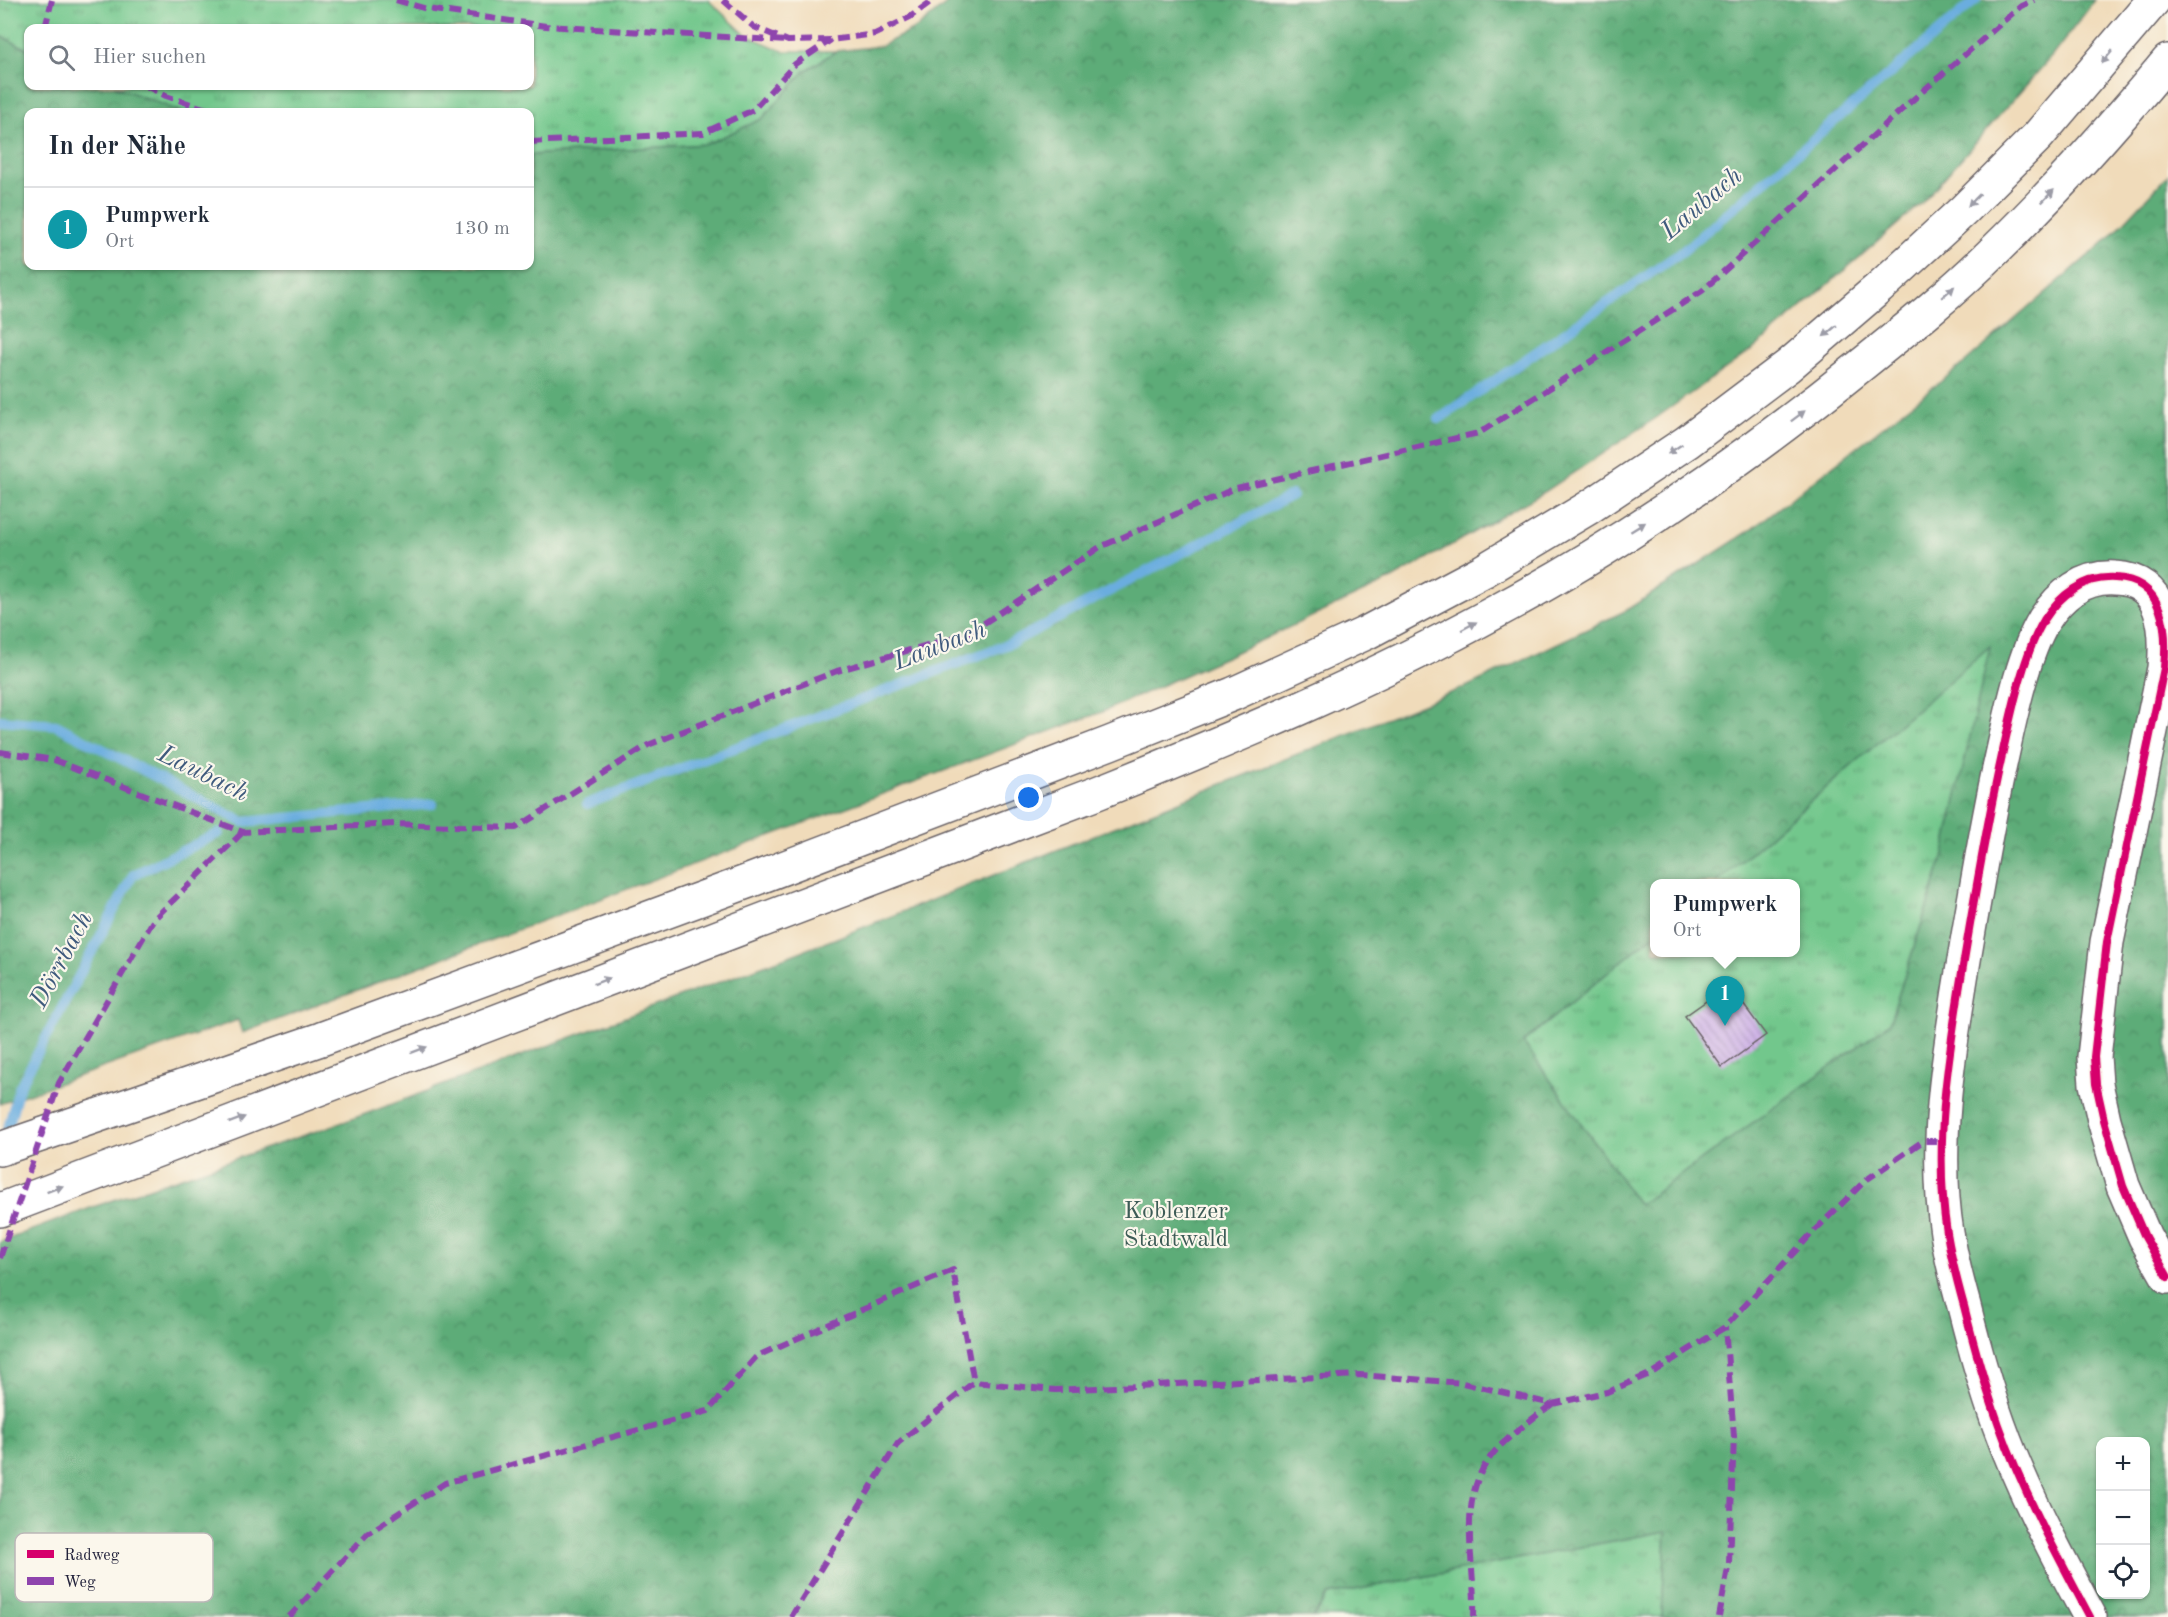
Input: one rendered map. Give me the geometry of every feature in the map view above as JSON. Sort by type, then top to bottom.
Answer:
[{"type":"main road","points":[[0,1149],[321,1039],[750,881],[1120,739],[1233,694],[1366,633],[1483,571],[1588,508],[1687,442],[1788,366],[1870,296],[1964,210],[2038,136],[2154,0]]},
{"type":"main road","points":[[0,1210],[1097,793],[1233,738],[1328,696],[1500,610],[1592,556],[1736,463],[1888,343],[1992,253],[2079,164],[2168,61]]},
{"type":"main road","points":[[2090,1617],[2055,1552],[1999,1426],[1951,1257],[1944,1208],[1942,1141],[1947,1075],[1957,1002],[1990,808],[2010,721],[2027,661],[2045,620],[2065,595],[2085,582],[2097,578],[2120,578],[2141,585],[2156,600],[2167,631],[2164,668],[2107,942],[2094,1057],[2096,1084],[2104,1120],[2123,1186],[2145,1237],[2168,1277]]},
{"type":"green space","points":[[0,0],[708,0],[746,35],[783,51],[836,51],[805,71],[762,119],[707,144],[534,155],[534,108],[172,108],[124,90],[534,90],[534,24],[24,24],[24,47],[0,36]]},
{"type":"green space","points":[[951,0],[2095,0],[2052,56],[1922,203],[1756,347],[1656,418],[1546,491],[1390,580],[1102,712],[242,1033],[238,1020],[0,1104],[0,36],[24,47],[24,90],[124,90],[172,108],[24,108],[24,270],[534,270],[534,155],[707,144],[762,119],[805,71],[836,51],[881,46],[918,27]]},
{"type":"green space","name":"Koblenzer Stadtwald","points":[[2168,175],[2168,1617],[1662,1617],[1666,1531],[1328,1595],[1313,1617],[0,1617],[0,1242],[93,1207],[352,1119],[829,941],[1468,686],[1625,611],[1748,532],[1967,361],[2111,236]]},
{"type":"green space","points":[[1991,645],[1943,858],[1889,1024],[1639,1205],[1523,1042],[1650,938],[1650,957],[1800,957],[1800,879],[1721,879]]},
{"type":"green space","points":[[1666,1531],[1662,1617],[1313,1617],[1328,1595]]},
{"type":"building","points":[[1729,985],[1766,1035],[1722,1067],[1685,1016]]},
{"type":"waterway","name":"Laubach","points":[[1439,419],[1683,251],[1976,0]]},
{"type":"waterway","name":"Laubach","points":[[587,804],[1011,643],[1292,495]]},
{"type":"waterway","name":"Laubach","points":[[0,720],[56,725],[243,822],[433,804]]},
{"type":"waterway","name":"Dörrbach","points":[[4,1142],[19,1088],[133,875],[219,833]]},
{"type":"marked path","points":[[46,24],[52,0]]},
{"type":"marked path","points":[[396,0],[427,9],[532,24]]},
{"type":"marked path","points":[[723,0],[754,27],[788,41],[831,40],[875,34],[910,17],[933,0]]},
{"type":"marked path","points":[[0,752],[54,760],[243,832],[394,824],[516,828],[648,745],[837,671],[969,633],[1100,547],[1236,488],[1479,433],[1702,291],[1908,104],[2021,6],[2034,0]]},
{"type":"marked path","points":[[534,24],[788,41]]},
{"type":"marked path","points":[[534,142],[703,133],[753,110],[795,64],[831,40]]},
{"type":"marked path","points":[[154,90],[204,108]]},
{"type":"marked path","points":[[0,1258],[59,1083],[154,919],[243,832]]},
{"type":"marked path","points":[[791,1617],[898,1443],[974,1382],[1055,1390],[1360,1375],[1463,1383],[1552,1404],[1607,1392],[1650,1374],[1725,1327],[1814,1231],[1866,1180],[1923,1141],[1942,1141]]},
{"type":"marked path","points":[[289,1617],[368,1533],[445,1483],[708,1411],[757,1356],[953,1270],[974,1382]]},
{"type":"marked path","points":[[1719,1617],[1729,1563],[1734,1436],[1725,1327]]},
{"type":"marked path","points":[[1474,1617],[1470,1526],[1471,1505],[1476,1483],[1486,1463],[1501,1445],[1552,1404]]},
{"type":"cycle path","points":[[2090,1617],[2030,1499],[2008,1450],[1994,1410],[1952,1260],[1943,1200],[1942,1133],[1948,1066],[1976,892],[1989,818],[2022,672],[2036,636],[2050,611],[2074,589],[2093,580],[2104,578],[2131,581],[2144,587],[2153,597],[2159,609],[2165,638],[2164,668],[2107,942],[2094,1057],[2096,1084],[2104,1120],[2123,1186],[2145,1237],[2168,1277]]},
{"type":"place","name":"Pumpwerk","points":[[1725,1026]]}]
